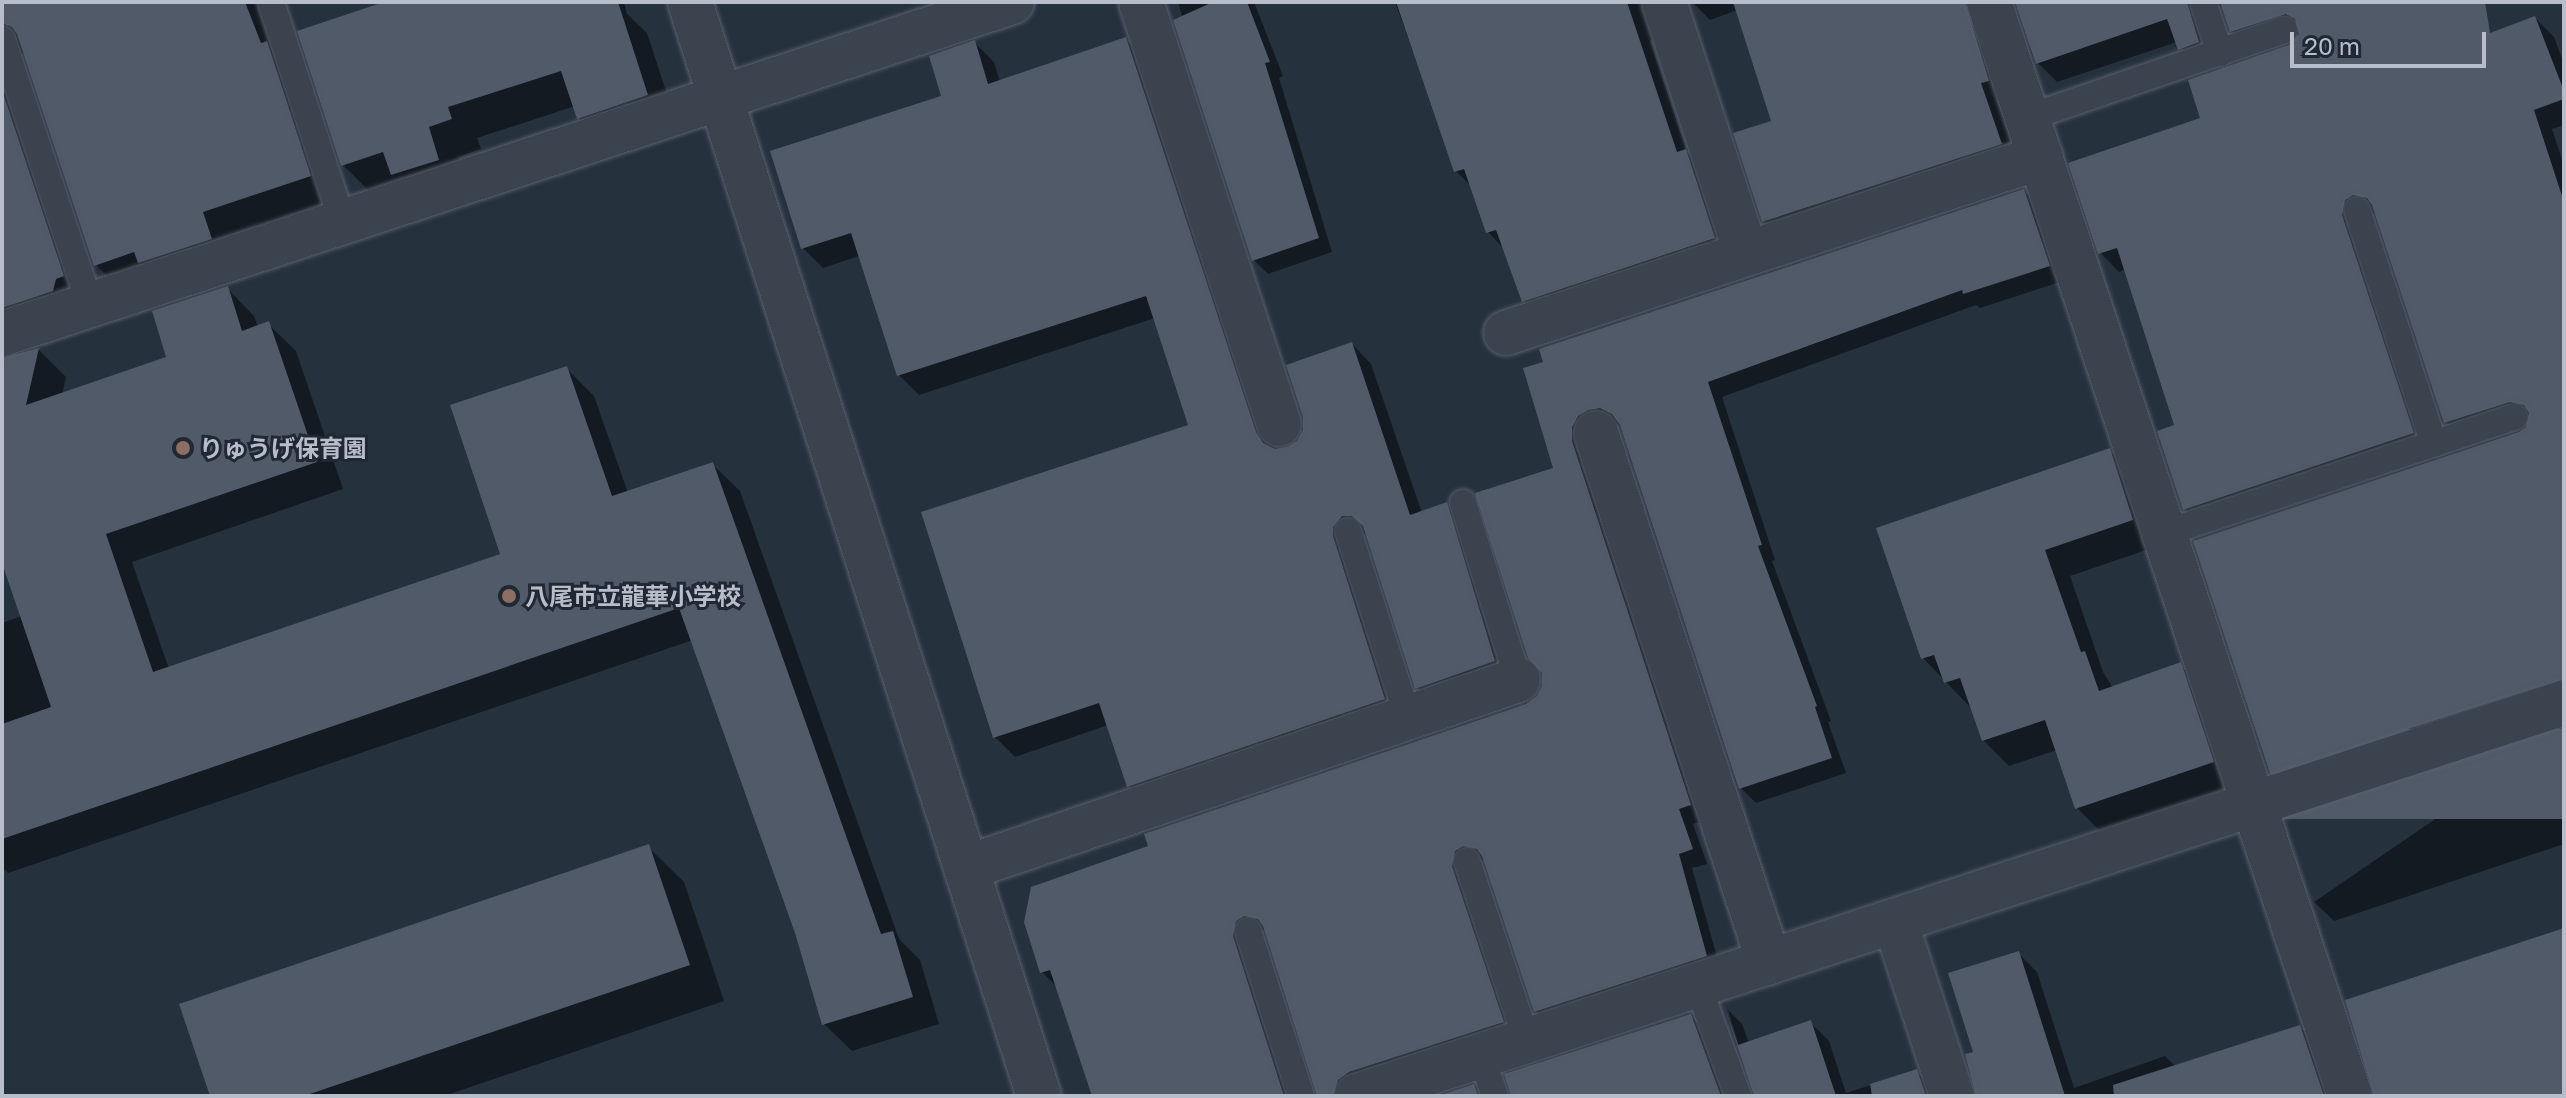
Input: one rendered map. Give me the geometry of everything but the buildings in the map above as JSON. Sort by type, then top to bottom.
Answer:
[{"type":"street","points":[[690,2],[1039,1096]]},
{"type":"street","points":[[2,334],[1012,2]]},
{"type":"street","points":[[1141,2],[1279,424]]},
{"type":"street","points":[[1664,2],[1746,253]]},
{"type":"street","points":[[1989,2],[2350,1096]]},
{"type":"street","points":[[1506,333],[1746,253],[2034,137]]},
{"type":"street","points":[[1596,433],[1769,962]]},
{"type":"street","points":[[966,868],[1518,680]]},
{"type":"street","points":[[1357,1096],[2564,703]]},
{"type":"street","points":[[1895,921],[1952,1096]]},
{"type":"lane","points":[[271,2],[343,223]]},
{"type":"lane","points":[[2203,2],[2220,53]]},
{"type":"lane","points":[[2034,137],[2220,53],[2284,30]]},
{"type":"lane","points":[[2,39],[90,305]]},
{"type":"lane","points":[[2357,210],[2434,444]]},
{"type":"lane","points":[[2165,533],[2514,417]]},
{"type":"lane","points":[[1463,503],[1518,680]]},
{"type":"lane","points":[[1348,531],[1408,718]]},
{"type":"lane","points":[[1467,861],[1527,1041]]},
{"type":"lane","points":[[1248,931],[1301,1096]]},
{"type":"lane","points":[[1698,986],[1738,1096]]},
{"type":"lane","points":[[1481,1056],[1495,1096]]},
{"type":"place","name":"りゅうげ保育園","points":[[183,448]]},
{"type":"place","name":"八尾市立龍華小学校","points":[[509,596]]}]
